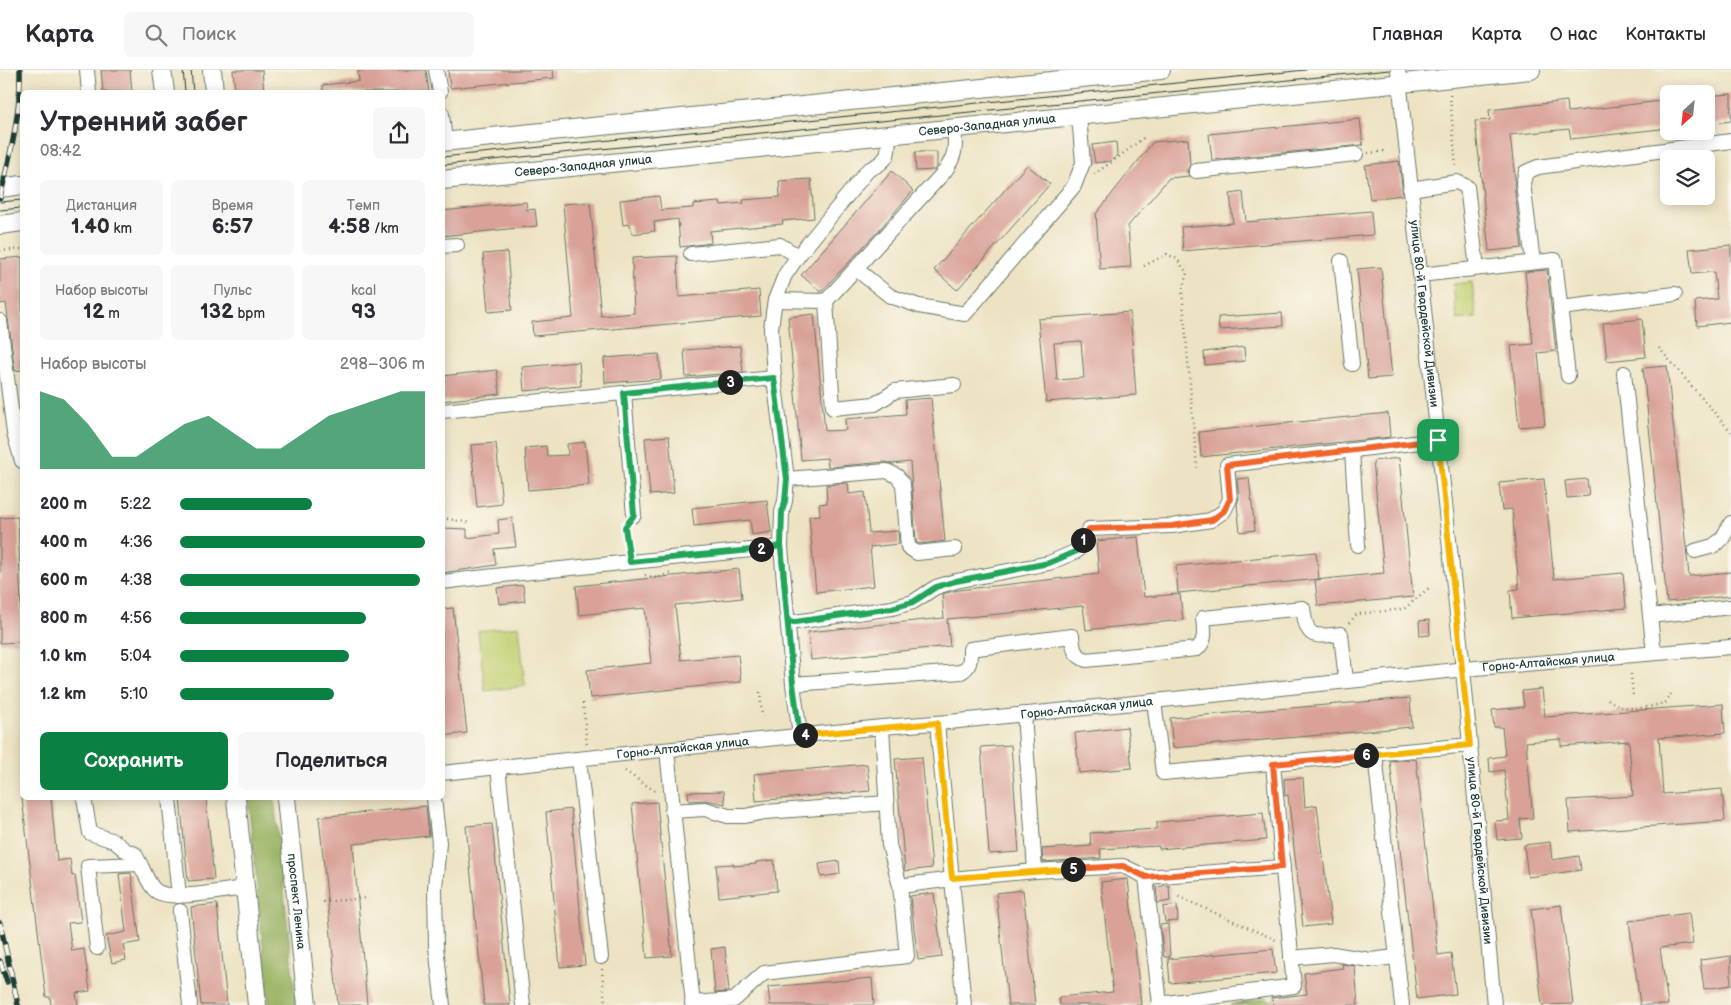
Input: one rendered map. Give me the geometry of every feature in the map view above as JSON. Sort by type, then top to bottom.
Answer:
[{"type":"main road","points":[[162,70],[165,90]]},
{"type":"main road","points":[[212,70],[214,90]]},
{"type":"main road","points":[[445,142],[1160,70]]},
{"type":"main road","name":"Северо-Западная улица","points":[[445,180],[1079,116],[1398,77],[1532,70]]},
{"type":"main road","points":[[0,188],[20,185]]},
{"type":"main road","points":[[0,225],[20,222]]},
{"type":"main road","points":[[236,800],[257,1005]]},
{"type":"main road","name":"проспект Ленина","points":[[286,800],[307,1005]]},
{"type":"street","points":[[87,70],[89,90]]},
{"type":"street","points":[[436,70],[440,90]]},
{"type":"street","name":"улица 80-й Гвардейской Дивизии","points":[[1398,77],[1463,669],[1494,1005]]},
{"type":"street","points":[[856,269],[890,296],[919,306],[965,314],[1074,186],[1083,163],[1079,116]]},
{"type":"street","points":[[954,128],[956,145],[953,158],[945,171],[826,301],[832,408],[875,404],[895,391],[954,385]]},
{"type":"street","points":[[800,735],[793,684],[781,546],[782,512],[787,479],[774,378],[771,329],[775,300],[785,275],[798,256],[868,170],[877,166],[887,157],[890,150],[888,134]]},
{"type":"street","points":[[1533,262],[1523,183],[1526,172],[1538,167],[1731,141]]},
{"type":"street","points":[[1196,171],[1356,154]]},
{"type":"street","points":[[1410,188],[1457,182],[1467,187],[1477,268]]},
{"type":"street","points":[[445,246],[458,244]]},
{"type":"street","points":[[692,254],[780,245],[798,256]]},
{"type":"street","points":[[1420,275],[1555,260],[1568,376]]},
{"type":"street","points":[[1341,261],[1352,364]]},
{"type":"street","points":[[1560,308],[1675,294]]},
{"type":"street","points":[[775,300],[826,301]]},
{"type":"street","points":[[0,321],[14,432],[20,454]]},
{"type":"street","points":[[1624,373],[1654,653]]},
{"type":"street","points":[[445,411],[774,378]]},
{"type":"street","points":[[624,393],[634,515]]},
{"type":"street","points":[[788,623],[892,608],[913,602],[936,587],[1049,563],[1077,551],[1089,529],[1172,526],[1212,520],[1224,511],[1230,499],[1227,465],[1438,440]]},
{"type":"street","points":[[1352,450],[1358,545]]},
{"type":"street","points":[[787,479],[887,471],[897,476],[903,484],[908,547],[916,553],[955,549]]},
{"type":"street","points":[[1695,551],[1713,546],[1722,540],[1731,524]]},
{"type":"street","points":[[445,582],[781,546]]},
{"type":"street","points":[[1650,616],[1731,607]]},
{"type":"street","points":[[793,684],[960,672],[966,669],[970,662],[970,649],[1072,636],[1074,651],[1078,656],[1086,660],[1197,649],[1205,637],[1202,618],[1303,608],[1306,627],[1313,634],[1319,636],[1341,634],[1346,681]]},
{"type":"street","name":"Горно-Алтайская улица","points":[[445,773],[800,735],[937,723],[1463,669],[1731,647]]},
{"type":"street","points":[[1154,700],[1162,773],[1470,745]]},
{"type":"street","points":[[1024,714],[1035,871]]},
{"type":"street","points":[[937,723],[964,1005]]},
{"type":"street","points":[[667,750],[693,1004],[734,1000],[764,972],[907,956],[900,886],[889,845],[882,727]]},
{"type":"street","points":[[1374,754],[1402,1005]]},
{"type":"street","points":[[579,759],[601,957]]},
{"type":"street","points":[[1146,877],[1160,1005],[1294,986],[1273,764]]},
{"type":"street","points":[[498,767],[523,1005]]},
{"type":"street","points":[[84,800],[90,833],[114,841],[125,850],[135,854],[154,890],[167,896],[179,896],[245,888]]},
{"type":"street","points":[[169,800],[179,896]]},
{"type":"street","points":[[434,800],[439,843],[435,888],[436,947],[443,1005]]},
{"type":"street","points":[[672,806],[705,809],[728,816],[745,816],[765,812],[886,803]]},
{"type":"street","points":[[97,948],[88,866],[140,864]]},
{"type":"street","points":[[900,886],[952,878],[1123,866],[1146,877],[1282,867]]},
{"type":"street","points":[[180,911],[190,1005]]},
{"type":"street","points":[[1291,952],[1333,954],[1370,960],[1396,957]]},
{"type":"path","points":[[1450,95],[1457,182]]},
{"type":"path","points":[[1074,186],[1112,162],[1146,136]]},
{"type":"path","points":[[0,252],[20,249]]},
{"type":"path","points":[[1144,266],[1167,254],[1177,259],[1187,273],[1182,290],[1197,468]]},
{"type":"path","points":[[1658,348],[1731,432]]},
{"type":"path","points":[[630,562],[625,527],[634,515]]},
{"type":"path","points":[[445,519],[471,524]]},
{"type":"path","points":[[1341,634],[1357,614],[1404,609],[1430,587]]},
{"type":"path","points":[[1631,674],[1633,697]]},
{"type":"path","points":[[760,692],[762,717]]},
{"type":"path","points":[[1608,699],[1615,705],[1641,710],[1667,702],[1671,694]]},
{"type":"path","points":[[583,703],[585,728]]},
{"type":"path","points":[[625,771],[672,806]]},
{"type":"path","points":[[1173,882],[1176,895],[1291,952]]},
{"type":"path","points":[[323,902],[366,898]]},
{"type":"path","points":[[601,957],[605,1005]]},
{"type":"green space","points":[[1472,282],[1476,318],[1457,320],[1453,284]]},
{"type":"green space","points":[[519,626],[525,686],[485,691],[478,631]]},
{"type":"green space","points":[[248,800],[274,800],[296,1005],[269,1005]]},
{"type":"green space","points":[[1266,998],[1279,1005],[1230,1005]]},
{"type":"building","points":[[101,70],[130,70],[132,90],[103,90]]},
{"type":"building","points":[[233,70],[262,70],[264,90],[235,90]]},
{"type":"building","points":[[426,70],[429,90],[323,90],[323,85],[359,81],[358,71]]},
{"type":"building","points":[[448,70],[553,70],[554,78],[450,88]]},
{"type":"building","points":[[1731,94],[1731,121],[1715,123],[1715,95]]},
{"type":"building","points":[[1567,101],[1568,112],[1660,101],[1660,129],[1571,139],[1569,129],[1510,135],[1522,248],[1489,251],[1475,121],[1490,120],[1489,110]]},
{"type":"building","points":[[1360,119],[1363,145],[1212,160],[1209,134]]},
{"type":"building","points":[[1188,139],[1190,165],[1187,171],[1189,176],[1169,178],[1128,226],[1131,267],[1100,269],[1096,214],[1153,142]]},
{"type":"building","points":[[1116,142],[1117,155],[1111,161],[1095,163],[1092,145]]},
{"type":"building","points":[[915,152],[937,152],[937,166],[934,170],[916,171]]},
{"type":"building","points":[[1399,161],[1403,195],[1370,199],[1365,165]]},
{"type":"building","points":[[1027,165],[1050,184],[957,290],[934,270]]},
{"type":"building","points":[[892,171],[913,191],[821,292],[801,275]]},
{"type":"building","points":[[811,179],[814,218],[782,221],[783,224],[710,231],[711,243],[680,247],[678,219],[654,222],[655,231],[632,234],[630,224],[623,225],[620,200],[659,196],[661,210],[693,208],[693,204],[720,202],[721,205],[744,203],[743,200],[780,197],[779,181]]},
{"type":"building","points":[[1243,192],[1246,222],[1371,211],[1373,235],[1183,251],[1181,227],[1233,223],[1230,194]]},
{"type":"building","points":[[526,202],[527,210],[535,209],[537,226],[445,236],[445,211]]},
{"type":"building","points":[[590,202],[601,316],[634,313],[632,258],[677,256],[679,297],[759,290],[761,316],[533,336],[532,322],[573,318],[563,204]]},
{"type":"building","points":[[1731,245],[1731,322],[1697,326],[1695,301],[1717,299],[1714,272],[1692,274],[1689,249]]},
{"type":"building","points":[[507,252],[512,310],[488,312],[483,254]]},
{"type":"building","points":[[20,257],[20,370],[15,371],[6,303],[0,304],[0,259]]},
{"type":"building","points":[[1381,267],[1392,377],[1368,379],[1357,269]]},
{"type":"building","points":[[1547,270],[1556,351],[1538,353],[1545,425],[1519,427],[1511,346],[1533,344],[1525,272]]},
{"type":"building","points":[[1130,312],[1136,395],[1046,402],[1038,319]],"holes":[[[1081,341],[1084,378],[1057,380],[1054,343]]]},
{"type":"building","points":[[1282,313],[1283,326],[1219,330],[1218,317]]},
{"type":"building","points":[[814,314],[825,431],[846,430],[845,419],[906,414],[905,400],[931,398],[945,541],[919,544],[916,542],[910,462],[828,467],[827,458],[801,460],[788,317]]},
{"type":"building","points":[[1642,319],[1646,357],[1607,361],[1603,323]]},
{"type":"building","points":[[740,346],[743,372],[686,377],[684,350]]},
{"type":"building","points":[[1244,347],[1245,361],[1205,365],[1204,352]]},
{"type":"building","points":[[659,354],[661,379],[605,383],[604,358]]},
{"type":"building","points":[[579,362],[581,386],[524,391],[522,367]]},
{"type":"building","points":[[1667,366],[1689,576],[1731,572],[1731,596],[1667,602],[1643,368]]},
{"type":"building","points":[[497,370],[500,394],[445,401],[445,376]]},
{"type":"building","points":[[1388,413],[1390,437],[1201,457],[1199,432]]},
{"type":"building","points":[[669,436],[674,493],[650,495],[645,438]]},
{"type":"building","points":[[585,442],[589,485],[528,490],[525,448],[546,446],[547,456],[568,455],[567,444]]},
{"type":"building","points":[[496,443],[502,504],[477,507],[471,445]]},
{"type":"building","points":[[1399,458],[1413,597],[1318,606],[1315,580],[1384,573],[1373,461]]},
{"type":"building","points":[[1249,478],[1255,530],[1240,532],[1237,479]]},
{"type":"building","points":[[1544,479],[1554,579],[1623,573],[1626,608],[1512,618],[1510,590],[1519,589],[1512,509],[1502,510],[1499,483]]},
{"type":"building","points":[[1587,479],[1589,496],[1567,498],[1565,481]]},
{"type":"building","points":[[848,483],[849,494],[865,492],[869,533],[898,531],[899,544],[870,547],[874,586],[816,592],[809,516],[820,515],[819,504],[827,503],[826,485]]},
{"type":"building","points":[[767,500],[771,532],[752,535],[750,520],[694,526],[692,508]]},
{"type":"building","points":[[18,517],[20,642],[0,643],[0,518]]},
{"type":"building","points":[[512,518],[516,547],[494,549],[496,565],[445,573],[445,528],[467,529],[467,538],[499,534],[498,520]]},
{"type":"building","points":[[1138,537],[1144,597],[1180,594],[1183,620],[1086,630],[1083,606],[947,619],[950,646],[811,660],[808,632],[944,618],[942,594],[958,590],[1099,574],[1096,541]]},
{"type":"building","points":[[1316,552],[1319,579],[1178,593],[1176,566]]},
{"type":"building","points":[[739,569],[742,598],[675,605],[681,660],[738,655],[741,682],[590,698],[587,670],[651,663],[645,608],[579,615],[576,586]]},
{"type":"building","points":[[523,585],[525,601],[499,604],[497,588]]},
{"type":"building","points":[[453,608],[467,733],[445,736],[445,609]]},
{"type":"building","points":[[1429,620],[1430,635],[1420,636],[1419,621]]},
{"type":"building","points":[[1542,689],[1545,717],[1723,704],[1725,733],[1659,738],[1663,794],[1722,789],[1725,821],[1570,832],[1568,800],[1633,796],[1629,741],[1561,746],[1561,739],[1526,742],[1533,818],[1520,819],[1522,838],[1497,840],[1495,821],[1509,820],[1504,770],[1490,772],[1489,758],[1505,756],[1502,727],[1494,727],[1492,710],[1524,707],[1522,691]]},
{"type":"building","points":[[1410,698],[1412,727],[1173,748],[1170,718]]},
{"type":"building","points":[[1127,727],[1132,768],[1079,773],[1075,733]]},
{"type":"building","points":[[1011,745],[1019,852],[989,854],[981,747]]},
{"type":"building","points":[[922,757],[932,868],[905,871],[895,759]]},
{"type":"building","points":[[1416,759],[1438,955],[1451,953],[1456,994],[1417,999],[1390,761]]},
{"type":"building","points":[[867,764],[870,791],[756,801],[754,774]]},
{"type":"building","points":[[1303,778],[1305,807],[1317,805],[1331,924],[1303,927],[1288,795],[1285,796],[1284,779]]},
{"type":"building","points":[[724,791],[725,804],[705,800],[689,801],[688,792]]},
{"type":"building","points":[[22,800],[51,800],[57,861],[70,859],[72,876],[75,875],[81,922],[68,923],[72,951],[84,949],[90,991],[76,993],[78,1005],[51,1005],[50,997],[46,997]]},
{"type":"building","points":[[180,800],[206,800],[214,879],[188,881]]},
{"type":"building","points":[[657,802],[672,956],[647,958],[632,804]]},
{"type":"building","points":[[426,806],[429,836],[353,844],[367,1005],[338,1005],[319,817]]},
{"type":"building","points":[[571,809],[585,965],[560,967],[546,812]]},
{"type":"building","points":[[1263,813],[1266,840],[1159,849],[1159,846],[1100,849],[1101,858],[1043,862],[1042,849],[1091,846],[1090,833],[1157,829],[1157,822]]},
{"type":"building","points":[[492,824],[510,1005],[484,1005],[466,826]]},
{"type":"building","points":[[1550,842],[1552,860],[1579,856],[1581,870],[1528,877],[1524,845]]},
{"type":"building","points":[[774,860],[777,891],[719,897],[716,865],[734,864],[734,866]]},
{"type":"building","points":[[839,861],[840,874],[821,877],[819,864]]},
{"type":"building","points":[[131,873],[140,942],[123,945],[126,960],[112,963],[106,936],[126,932],[119,874]]},
{"type":"building","points":[[1128,879],[1141,1005],[1060,1005],[1059,997],[1113,992],[1101,882]]},
{"type":"building","points":[[1169,885],[1170,901],[1158,903],[1156,887]]},
{"type":"building","points":[[1023,890],[1035,1005],[1008,1005],[996,893]]},
{"type":"building","points":[[934,893],[942,957],[918,960],[910,896]]},
{"type":"building","points":[[217,904],[227,1005],[201,1005],[191,907]]},
{"type":"building","points":[[1177,905],[1178,921],[1165,922],[1163,907]]},
{"type":"building","points":[[1561,905],[1573,1004],[1542,1005],[1531,909]]},
{"type":"building","points":[[1689,913],[1693,944],[1660,948],[1668,1005],[1640,1005],[1629,921]]},
{"type":"building","points":[[1168,924],[1170,957],[1164,957],[1160,925]]},
{"type":"building","points":[[725,947],[729,992],[715,993],[711,949]]},
{"type":"building","points":[[1273,949],[1276,973],[1170,983],[1168,959]]},
{"type":"building","points":[[1731,956],[1731,985],[1704,989],[1700,960]]},
{"type":"building","points":[[1342,964],[1355,966],[1358,1005],[1273,1005],[1272,998],[1307,994],[1304,973],[1343,968]]},
{"type":"building","points":[[872,978],[874,1005],[770,1005],[768,987]]},
{"type":"tram line","points":[[183,70],[185,90]]},
{"type":"tram line","points":[[191,70],[193,90]]},
{"type":"tram line","points":[[445,157],[1306,70]]},
{"type":"tram line","points":[[445,165],[1389,70]]},
{"type":"tram line","points":[[0,202],[20,200]]},
{"type":"tram line","points":[[0,210],[20,208]]},
{"type":"railway","points":[[0,198],[17,118],[20,70]]},
{"type":"railway","points":[[0,923],[18,1005]]},
{"type":"railway","points":[[0,961],[7,982]]},
{"type":"route","points":[[1438,440],[1227,465],[1230,499],[1224,511],[1212,520],[1172,526],[1089,529],[1077,551],[1049,563],[956,581],[936,587],[913,602],[892,608],[788,623],[781,546],[630,562],[625,527],[634,515],[624,393],[774,378],[787,479],[787,490],[782,512],[781,546],[793,684],[800,735],[937,723],[952,878],[1123,866],[1146,877],[1282,867],[1273,764],[1470,745],[1438,440]]}]
